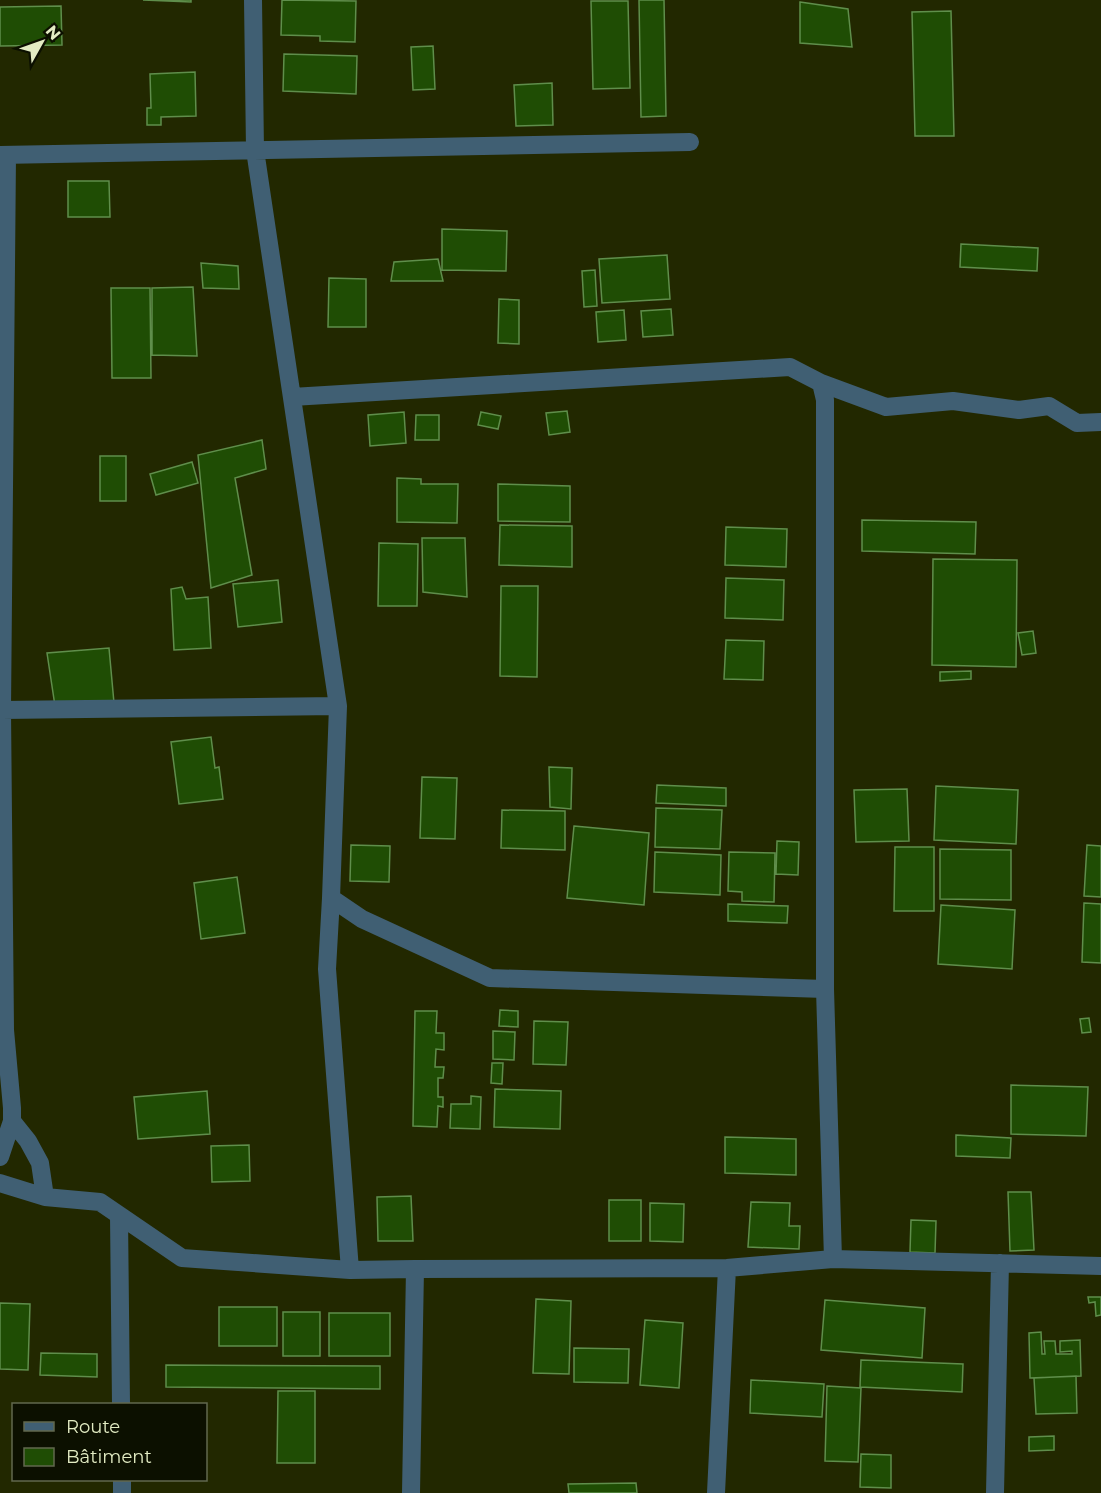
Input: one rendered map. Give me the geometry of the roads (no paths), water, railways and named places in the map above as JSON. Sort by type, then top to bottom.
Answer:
[{"type":"street","points":[[253,0],[255,150],[338,706],[327,969],[350,1270]]},
{"type":"street","points":[[0,1157],[12,1121],[5,1030],[1,640],[3,155],[690,142]]},
{"type":"street","points":[[292,397],[789,368],[821,383],[886,407],[953,401],[1019,410],[1049,406],[1077,423],[1101,423]]},
{"type":"street","points":[[821,383],[825,400],[825,989],[833,1259]]},
{"type":"street","points":[[2,710],[338,706]]},
{"type":"street","points":[[331,898],[363,919],[490,978],[825,989]]},
{"type":"street","points":[[12,1121],[28,1141],[40,1163],[45,1197]]},
{"type":"street","points":[[0,1182],[45,1197],[100,1202],[182,1258],[350,1270],[727,1269],[833,1259],[1101,1266]]},
{"type":"street","points":[[119,1216],[121,1403]]},
{"type":"street","points":[[995,1493],[1000,1263]]},
{"type":"street","points":[[411,1493],[415,1269]]},
{"type":"street","points":[[716,1493],[727,1269]]}]
